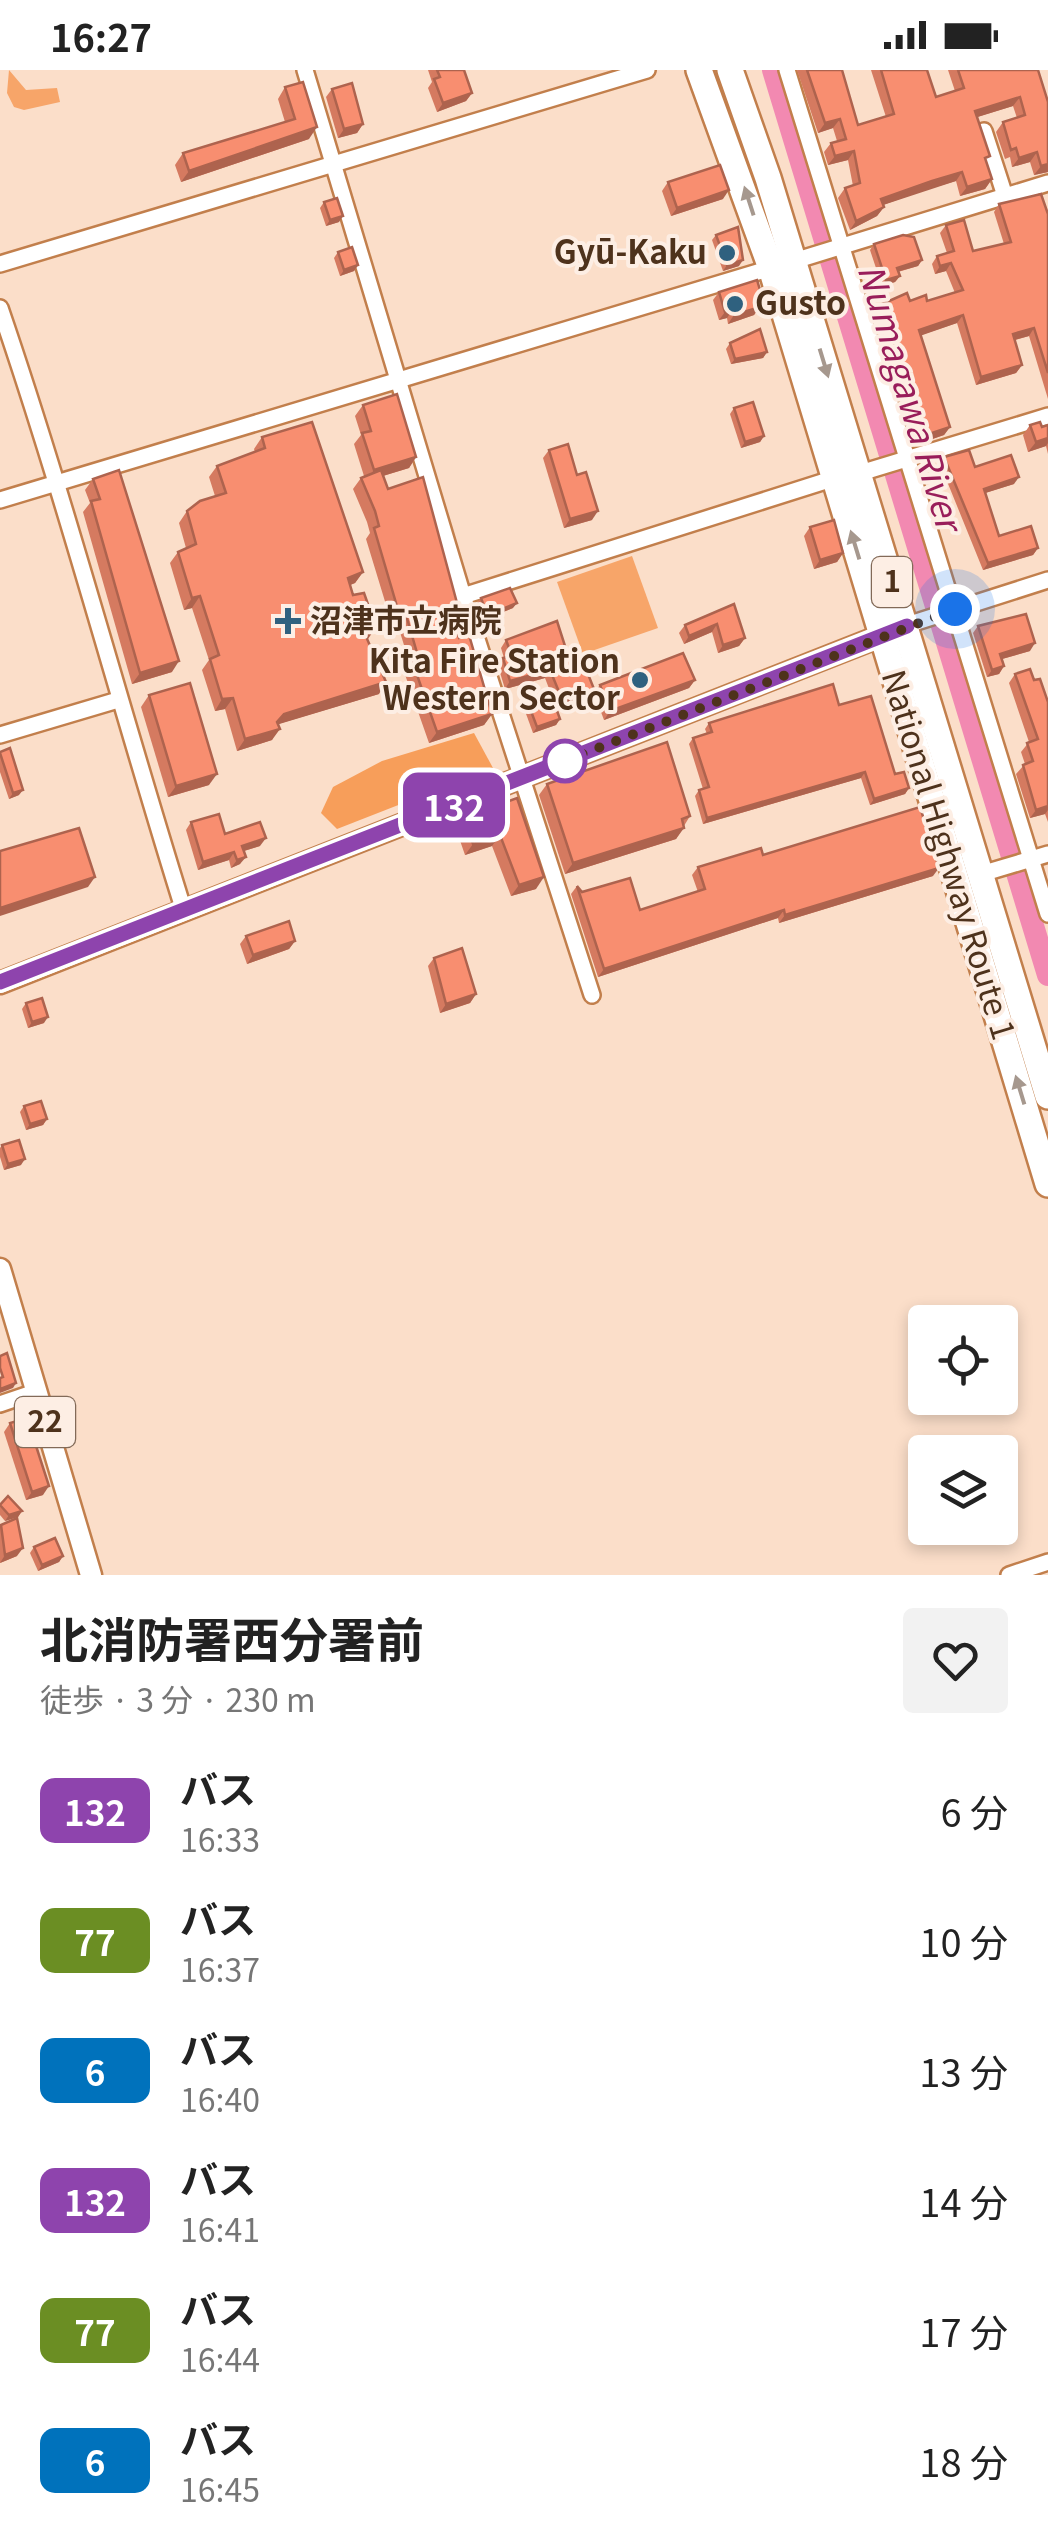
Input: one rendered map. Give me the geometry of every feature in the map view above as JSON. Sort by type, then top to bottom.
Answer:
[{"type":"highway","name":"National Highway Route 1","points":[[699,70],[792,262]]},
{"type":"highway","name":"National Highway Route 1","points":[[730,70],[855,474],[915,622],[992,871],[1048,1096]]},
{"type":"highway","name":"National Highway Route 1","points":[[855,474],[882,635],[1048,1184]]},
{"type":"main road","points":[[0,982],[915,622]]},
{"type":"main road","name":"22","points":[[0,1270],[6,1316],[35,1392],[91,1575]]},
{"type":"street","points":[[305,70],[463,596],[592,995]]},
{"type":"street","points":[[0,264],[647,70]]},
{"type":"street","points":[[787,70],[1028,860],[1048,914]]},
{"type":"street","points":[[984,132],[1005,196]]},
{"type":"street","points":[[0,500],[1048,183]]},
{"type":"street","points":[[0,308],[60,482],[118,700],[184,911]]},
{"type":"street","points":[[463,596],[1048,416]]},
{"type":"street","points":[[915,622],[1048,580]]},
{"type":"street","points":[[0,735],[118,700]]},
{"type":"street","points":[[992,871],[1048,854]]},
{"type":"street","points":[[0,1404],[35,1392]]},
{"type":"street","points":[[1009,1575],[1048,1562]]},
{"type":"shaded area","points":[[9,70],[26,90],[57,88],[60,102],[24,110],[14,107],[7,93]]},
{"type":"shaded area","points":[[632,556],[658,628],[583,654],[557,582]]},
{"type":"shaded area","points":[[474,733],[493,768],[337,829],[321,813],[333,787],[382,761]]},
{"type":"building","points":[[437,70],[464,70],[472,93],[443,103],[434,79],[440,77]]},
{"type":"building","points":[[807,70],[842,70],[858,125],[894,114],[881,70],[927,70],[936,97],[964,88],[958,70],[1038,70],[1048,102],[1048,164],[1041,166],[1037,152],[1019,158],[1016,148],[1011,150],[1003,122],[1025,115],[1020,97],[975,111],[990,156],[985,158],[992,179],[967,187],[962,172],[932,181],[881,199],[884,207],[856,221],[845,188],[860,183],[854,151],[835,156],[831,143],[846,139],[840,119],[825,123]]},
{"type":"building","points":[[303,82],[317,127],[189,171],[183,153],[295,119],[285,87]]},
{"type":"building","points":[[352,83],[363,124],[344,129],[332,89]]},
{"type":"building","points":[[720,165],[729,190],[677,208],[668,182]]},
{"type":"building","points":[[1041,194],[1048,214],[1048,373],[1034,328],[1013,334],[1022,365],[981,377],[963,315],[919,330],[950,427],[920,437],[910,384],[904,385],[896,344],[880,305],[907,293],[910,301],[926,295],[927,301],[963,290],[951,263],[940,266],[937,256],[954,251],[946,225],[964,220],[973,251],[1011,242],[999,204]]},
{"type":"building","points":[[337,198],[343,216],[330,220],[324,202]]},
{"type":"building","name":"Gyū-Kaku","points":[[738,227],[743,260],[727,265],[716,235]]},
{"type":"building","points":[[903,235],[914,237],[922,260],[897,268],[900,276],[886,280],[874,244]]},
{"type":"building","points":[[352,247],[358,265],[344,270],[338,252]]},
{"type":"building","name":"Gusto","points":[[757,280],[763,300],[759,301],[760,307],[734,315],[733,309],[725,312],[719,292]]},
{"type":"building","points":[[760,329],[767,352],[735,359],[730,343]]},
{"type":"building","points":[[397,394],[416,457],[374,470],[362,433],[371,431],[363,405]]},
{"type":"building","points":[[753,402],[764,436],[745,442],[734,408]]},
{"type":"building","points":[[312,422],[363,572],[348,578],[353,595],[364,593],[376,627],[364,632],[386,682],[284,714],[277,722],[280,729],[245,739],[233,698],[222,699],[210,659],[219,655],[200,596],[192,598],[178,552],[196,544],[187,511],[200,501],[226,493],[217,466],[265,448],[262,437]]},
{"type":"building","points":[[1040,422],[1042,427],[1048,425],[1048,438],[1036,442],[1030,425]]},
{"type":"building","points":[[568,444],[577,475],[586,472],[598,511],[570,519],[549,450]]},
{"type":"building","points":[[969,450],[975,467],[1011,455],[1019,477],[984,489],[999,536],[1031,526],[1038,548],[988,563],[944,457]]},
{"type":"building","points":[[119,470],[179,661],[140,673],[91,501],[100,499],[93,479]]},
{"type":"building","points":[[381,470],[388,489],[423,477],[457,603],[450,606],[459,638],[469,635],[492,714],[437,732],[410,655],[417,653],[407,618],[401,620],[374,528],[379,526],[375,511],[361,478]]},
{"type":"building","points":[[834,520],[843,553],[820,560],[810,527]]},
{"type":"building","points":[[510,588],[517,603],[487,615],[481,598]]},
{"type":"building","points":[[734,604],[745,638],[723,645],[717,624],[689,636],[685,625]]},
{"type":"building","points":[[1026,614],[1035,643],[1000,654],[1004,666],[992,670],[978,626]]},
{"type":"building","points":[[557,621],[572,668],[584,664],[596,694],[581,700],[578,693],[562,699],[550,670],[510,681],[503,658],[512,656],[506,640]]},
{"type":"building","points":[[683,653],[695,680],[610,711],[600,685]]},
{"type":"building","points":[[1030,669],[1034,680],[1040,679],[1048,702],[1048,806],[1036,810],[1023,765],[1033,761],[1027,743],[1038,739],[1015,674]]},
{"type":"building","points":[[190,683],[217,774],[176,786],[149,695]]},
{"type":"building","points":[[833,684],[839,705],[871,696],[895,774],[904,772],[909,788],[874,799],[865,772],[707,818],[699,790],[709,787],[693,738],[712,732],[709,723]]},
{"type":"building","points":[[552,697],[560,719],[537,727],[529,706]]},
{"type":"building","points":[[667,742],[690,816],[682,819],[684,828],[573,863],[547,784]]},
{"type":"building","points":[[10,748],[23,790],[13,793],[0,753]]},
{"type":"building","points":[[517,798],[544,877],[519,885],[500,835],[473,844],[464,818]]},
{"type":"building","points":[[920,807],[939,868],[785,915],[784,910],[604,969],[577,886],[582,892],[630,878],[640,910],[705,889],[698,867],[761,848],[763,855]]},
{"type":"building","points":[[219,814],[225,834],[260,822],[266,838],[242,846],[246,857],[237,860],[234,852],[203,862],[191,822]]},
{"type":"building","points":[[79,828],[95,877],[0,908],[0,851]]},
{"type":"building","points":[[289,921],[295,941],[253,955],[246,936]]},
{"type":"building","points":[[462,948],[476,994],[446,1004],[434,958]]},
{"type":"building","points":[[42,998],[48,1017],[32,1022],[26,1003]]},
{"type":"building","points":[[41,1101],[47,1119],[30,1124],[24,1106]]},
{"type":"building","points":[[19,1140],[25,1159],[8,1164],[2,1145]]},
{"type":"building","points":[[7,1353],[16,1383],[0,1389],[0,1356]]},
{"type":"building","points":[[27,1418],[49,1486],[32,1492],[10,1423]]},
{"type":"building","points":[[8,1496],[22,1511],[9,1515],[0,1505]]},
{"type":"building","points":[[17,1518],[23,1548],[5,1555],[1,1525]]},
{"type":"building","points":[[55,1538],[63,1556],[42,1565],[34,1547]]},
{"type":"waterway","name":"Numagawa River","points":[[773,70],[1048,975]]},
{"type":"bus line","name":"132","points":[[0,982],[907,626]]},
{"type":"place","name":"Gyū-Kaku","points":[[727,253]]},
{"type":"place","name":"Gusto","points":[[735,304]]},
{"type":"place","name":"沼津市立病院","points":[[288,621]]},
{"type":"place","name":"Kita Fire Station Western Sector","points":[[640,680]]},
{"type":"route","points":[[565,761],[557,764],[955,609]]}]
